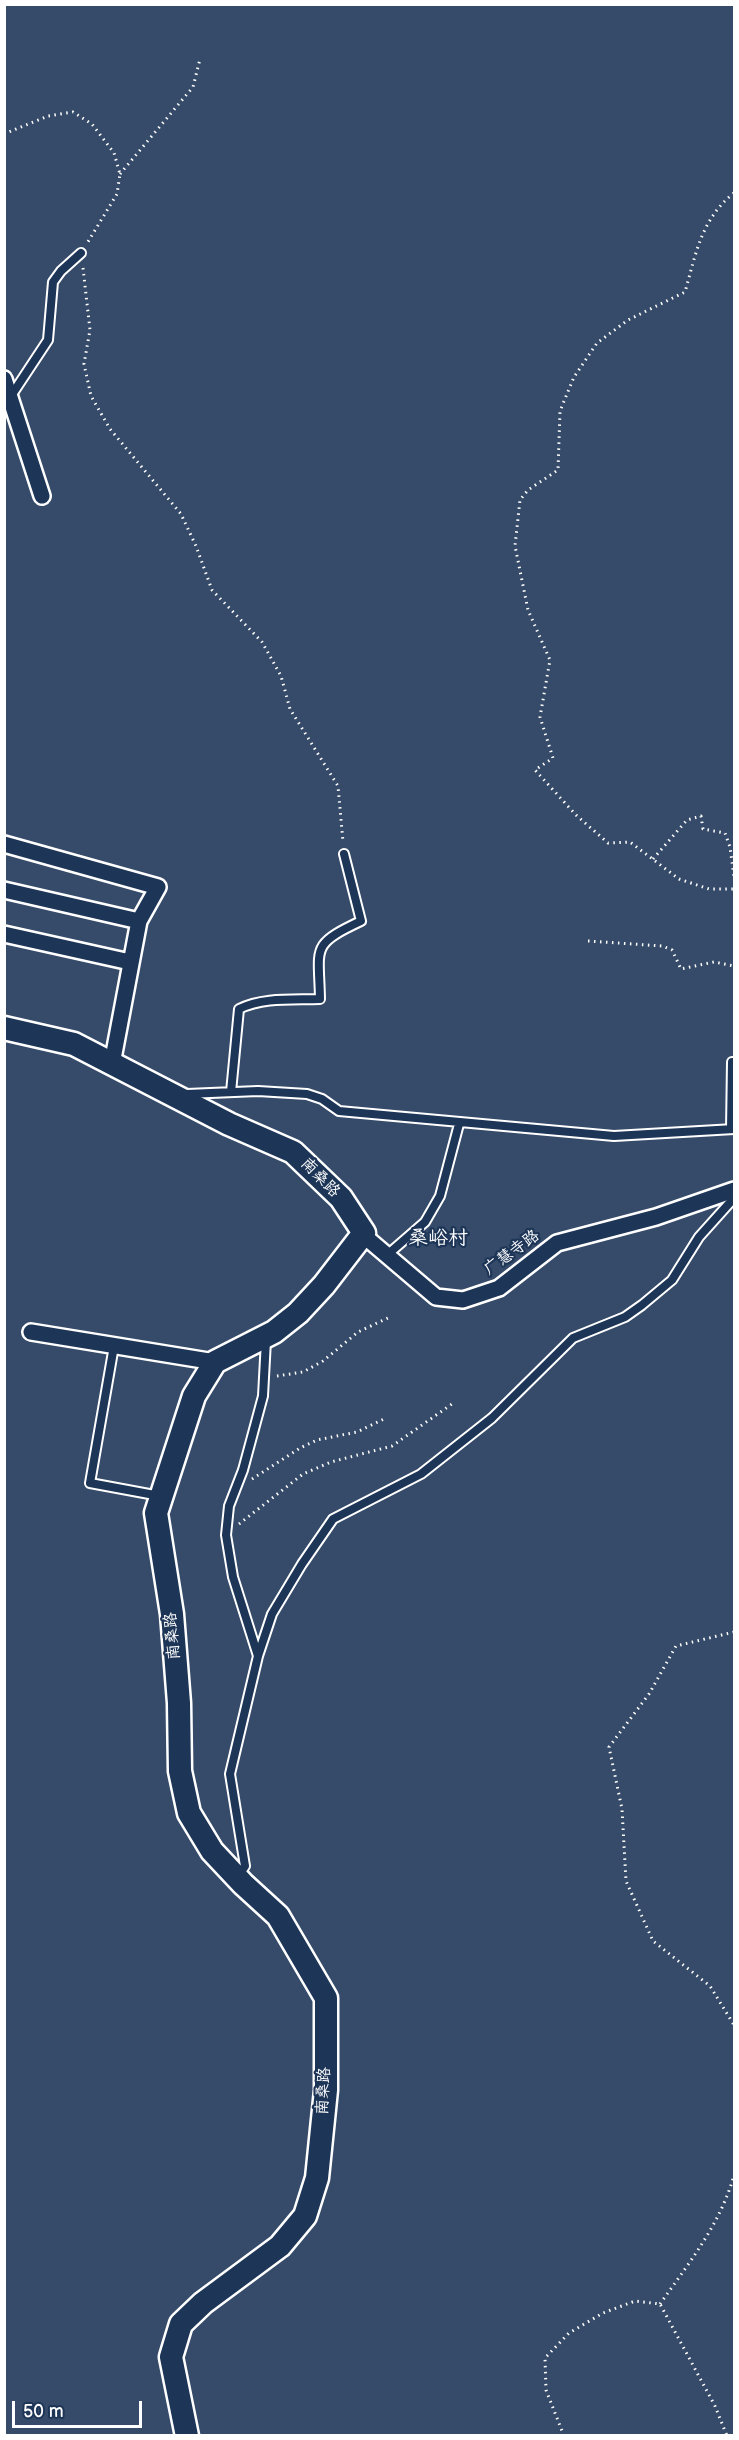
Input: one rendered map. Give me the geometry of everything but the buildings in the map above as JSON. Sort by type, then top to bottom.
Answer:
[{"type":"street","points":[[4,379],[42,496]]},
{"type":"street","points":[[4,844],[158,887],[139,921],[112,1064]]},
{"type":"street","points":[[4,890],[139,921]]},
{"type":"street","points":[[4,934],[130,962]]},
{"type":"street","name":"南桑路","points":[[4,1028],[74,1044],[170,1095],[293,1152],[340,1198],[364,1233]]},
{"type":"street","name":"广慧寺路","points":[[364,1233],[369,1240],[436,1297],[463,1300],[499,1288],[557,1243],[656,1217],[735,1190]]},
{"type":"street","points":[[31,1332],[215,1362],[266,1336],[298,1313],[324,1285],[364,1233]]},
{"type":"street","name":"南桑路","points":[[187,2436],[171,2357],[181,2324],[203,2302],[280,2246],[305,2216],[317,2178],[326,2090],[326,1998],[278,1916],[212,1851],[189,1813],[180,1771],[179,1702],[172,1614],[156,1514],[194,1396],[215,1362]]},
{"type":"lane","points":[[10,397],[48,340],[53,282],[81,254]]},
{"type":"lane","points":[[231,1092],[239,1009],[263,1001],[320,999],[319,949],[325,940],[361,921],[344,854]]},
{"type":"lane","points":[[170,1095],[258,1091],[308,1094],[322,1099],[339,1111],[459,1124],[614,1136],[733,1129],[732,1062],[735,1062]]},
{"type":"lane","points":[[387,1255],[425,1222],[440,1196],[459,1124]]},
{"type":"lane","points":[[237,1878],[245,1866],[230,1774],[258,1656],[272,1614],[333,1519],[421,1473],[492,1418],[573,1338],[625,1317],[642,1305],[672,1280],[699,1237],[735,1198]]},
{"type":"lane","points":[[258,1656],[233,1577],[226,1534],[229,1506],[263,1396],[266,1336]]},
{"type":"lane","points":[[114,1346],[90,1484],[161,1496]]},
{"type":"path","points":[[120,174],[193,87],[201,58]]},
{"type":"path","points":[[4,134],[48,116],[73,112],[92,124],[114,153],[120,174],[117,194],[81,254],[90,330],[84,364],[91,396],[110,429],[181,514],[196,546],[212,590],[261,642],[281,676],[290,709],[338,786],[344,854]]},
{"type":"path","points":[[735,193],[721,203],[702,233],[686,292],[628,320],[597,344],[574,377],[560,411],[558,470],[528,490],[520,500],[515,546],[528,610],[550,660],[540,717],[554,758],[535,770],[576,815],[608,843],[630,842],[679,879],[709,889],[735,889]]},
{"type":"path","points":[[653,859],[687,820],[701,816],[703,829],[725,833],[735,877]]},
{"type":"path","points":[[588,941],[662,946],[672,950],[681,969],[714,962],[735,966]]},
{"type":"path","points":[[264,1378],[303,1372],[323,1360],[358,1332],[390,1317]]},
{"type":"path","points":[[226,1534],[303,1474],[331,1462],[392,1446],[452,1404]]},
{"type":"path","points":[[235,1490],[300,1448],[317,1440],[357,1432],[386,1418]]},
{"type":"path","points":[[735,1632],[676,1646],[649,1694],[609,1748],[622,1809],[626,1881],[652,1941],[710,1986],[735,2025]]},
{"type":"path","points":[[660,2304],[694,2256],[727,2200],[735,2175]]},
{"type":"path","points":[[564,2436],[546,2390],[545,2358],[568,2333],[603,2313],[635,2301],[660,2304]]},
{"type":"path","points":[[660,2304],[715,2406],[727,2436]]},
{"type":"shaded area","points":[[4,5],[734,5],[734,2435],[5,2435]]},
{"type":"district","name":"桑峪村","points":[[438,1239]]}]
